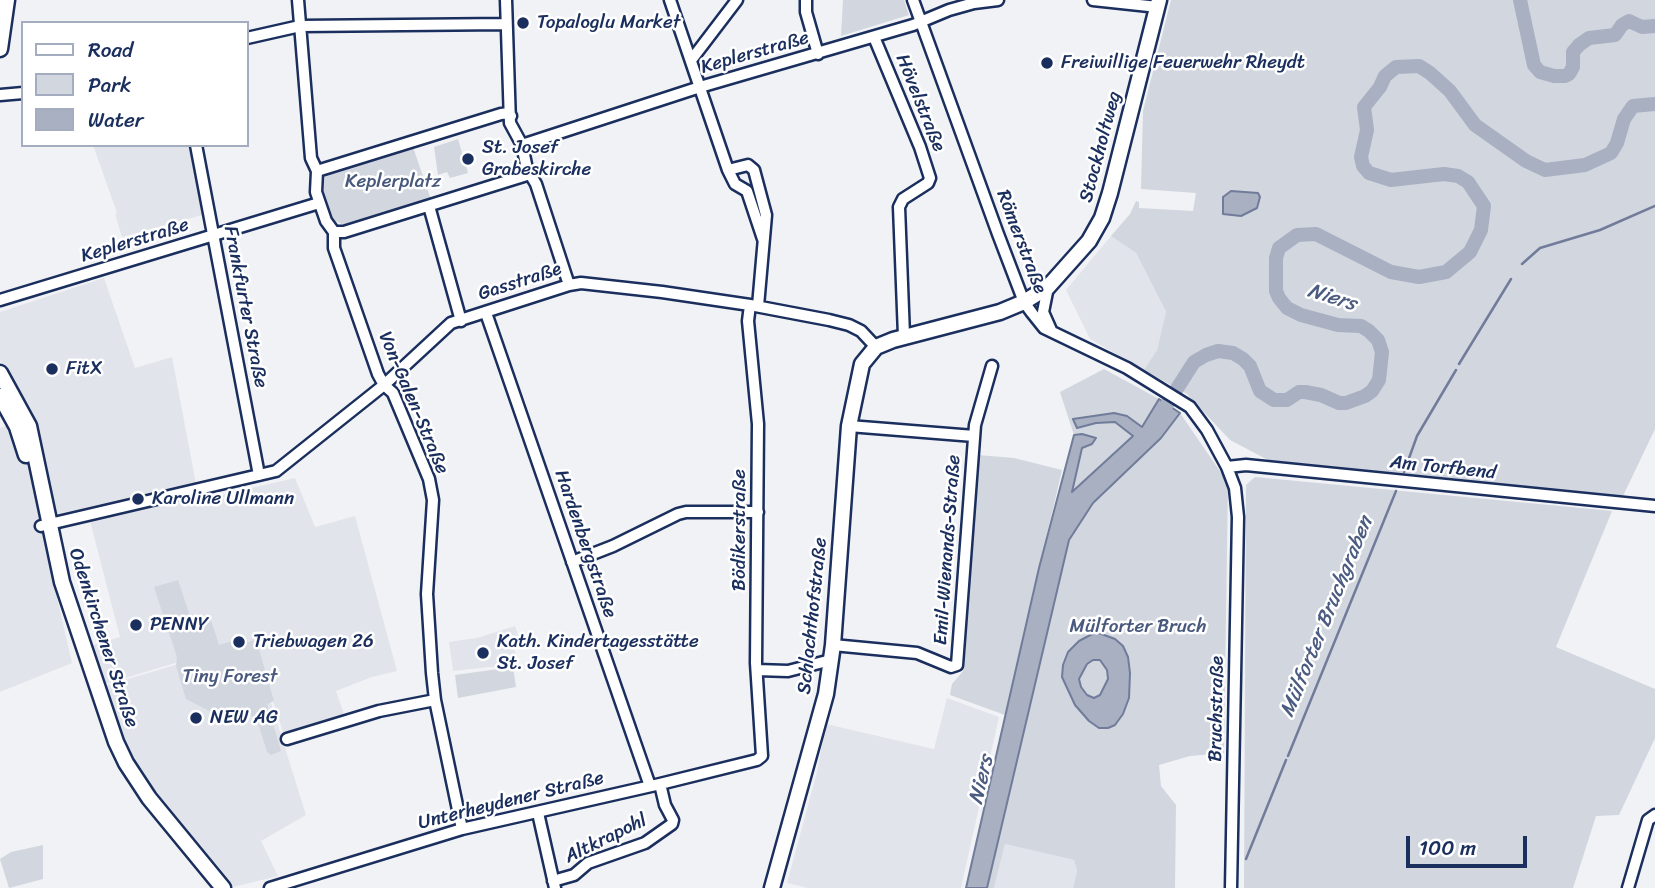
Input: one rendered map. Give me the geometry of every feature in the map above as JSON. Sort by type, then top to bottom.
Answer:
[{"type":"main road","points":[[0,49],[7,0]]},
{"type":"main road","name":"Stockholtweg","points":[[1048,287],[1089,241],[1102,218],[1158,3]]},
{"type":"main road","points":[[876,347],[904,336],[1000,312],[1024,302],[1048,287]]},
{"type":"main road","name":"Schlachthofstraße","points":[[772,888],[826,694],[832,652],[849,426],[862,364],[876,347]]},
{"type":"main road","name":"Odenkirchener Straße","points":[[0,373],[29,426],[45,525],[46,552],[107,745],[138,798],[212,888]]},
{"type":"main road","name":"Odenkirchener Straße","points":[[0,396],[17,427],[25,449],[62,582],[121,753],[149,798],[223,888]]},
{"type":"street","name":"Von-Galen-Straße","points":[[298,0],[311,158],[317,171],[315,187],[319,203],[334,232],[334,247],[384,385],[393,393],[429,479],[433,500],[427,594],[435,700],[462,829]]},
{"type":"street","points":[[334,232],[344,232],[530,174],[533,169],[524,144],[510,123],[506,0]]},
{"type":"street","points":[[670,0],[728,170],[736,184],[747,191],[763,239]]},
{"type":"street","points":[[692,59],[737,0]]},
{"type":"street","points":[[806,0],[806,12],[818,54]]},
{"type":"street","name":"Römerstraße","points":[[913,0],[1024,302],[1044,328],[1127,368],[1190,407],[1207,430],[1227,467],[1234,488]]},
{"type":"street","name":"Keplerstraße","points":[[524,144],[700,87],[874,37],[949,10],[998,0]]},
{"type":"street","points":[[1093,0],[1158,3]]},
{"type":"street","points":[[248,38],[300,26],[506,24]]},
{"type":"street","name":"Hövelstraße","points":[[874,37],[920,147],[930,178],[928,183],[903,199],[900,207],[904,336]]},
{"type":"street","points":[[0,95],[21,93]]},
{"type":"street","points":[[317,171],[509,113]]},
{"type":"street","name":"Frankfurter Straße","points":[[196,147],[259,475]]},
{"type":"street","name":"Bödikerstraße","points":[[728,170],[748,165],[754,170],[766,215],[754,305],[748,321],[758,424],[757,670],[762,756]]},
{"type":"street","points":[[530,174],[536,184],[569,285]]},
{"type":"street","name":"Keplerstraße","points":[[0,300],[319,203]]},
{"type":"street","points":[[429,206],[461,321]]},
{"type":"street","name":"Gasstraße","points":[[45,525],[276,471],[384,385],[452,323],[569,285],[581,283],[662,292],[754,305],[849,324],[861,331],[876,347]]},
{"type":"street","points":[[1048,287],[1044,312],[1053,333]]},
{"type":"street","name":"Hardenbergstraße","points":[[486,313],[572,562],[655,785]]},
{"type":"street","name":"Emil-Wienands-Straße","points":[[757,670],[788,671],[832,652],[917,653],[951,667],[957,665],[974,436],[992,366]]},
{"type":"street","name":"Emil-Wienands-Straße","points":[[849,426],[974,436]]},
{"type":"street","name":"Am Torfbend","points":[[1227,467],[1246,466],[1655,506]]},
{"type":"street","name":"Bruchstraße","points":[[1231,888],[1238,517],[1234,488]]},
{"type":"street","points":[[572,562],[613,546],[678,514],[758,512]]},
{"type":"street","points":[[287,739],[379,711],[435,700]]},
{"type":"street","name":"Unterheydener Straße","points":[[271,888],[462,829],[758,760],[762,756]]},
{"type":"street","name":"Altkrapohl","points":[[554,884],[574,875],[588,863],[645,844],[672,824],[673,820],[655,785]]},
{"type":"street","points":[[538,813],[554,884]]},
{"type":"street","points":[[1628,888],[1648,820],[1655,815]]},
{"type":"shaded area","points":[[94,147],[189,147],[202,215],[122,237],[115,214],[117,213]]},
{"type":"shaded area","points":[[1111,236],[1136,253],[1166,313],[1157,350],[1144,370],[1090,339],[1066,290]]},
{"type":"shaded area","points":[[104,278],[135,368],[172,357],[199,500],[295,478],[315,527],[355,516],[397,671],[336,691],[347,723],[286,741],[253,640],[98,686],[87,647],[120,637],[89,517],[43,536],[72,663],[0,692],[0,428],[30,417],[0,360],[0,312]]},
{"type":"shaded area","name":"Kath. Kindertagesstätte St. Josef","points":[[515,626],[518,635],[513,638],[517,664],[453,671],[449,642],[477,638]]},
{"type":"shaded area","points":[[252,642],[306,815],[261,841],[278,876],[233,887],[132,776],[98,688]]},
{"type":"shaded area","points":[[947,698],[999,717],[961,888],[808,888],[787,883],[817,772],[826,724],[934,749]]},
{"type":"shaded area","points":[[1005,844],[1074,860],[1077,871],[1073,888],[994,888]]},
{"type":"green space","points":[[843,0],[904,0],[909,15],[841,36]]},
{"type":"green space","points":[[1171,0],[1655,0],[1655,429],[1623,496],[1268,460],[1230,440],[1187,394],[1144,370],[1157,350],[1166,312],[1136,253],[1111,236],[1130,214],[1136,201],[1139,202],[1139,208],[1193,211],[1196,193],[1141,189],[1143,111]]},
{"type":"green space","points":[[458,139],[468,173],[450,178],[447,172],[438,175],[434,147]]},
{"type":"green space","name":"Keplerplatz","points":[[413,147],[431,200],[344,225],[333,220],[327,213],[320,188],[324,177],[331,172]]},
{"type":"green space","points":[[1104,369],[1159,399],[1142,427],[1071,493],[1082,448],[1092,444],[1082,434],[1074,435],[1060,392]]},
{"type":"green space","name":"Mülforter Bruch","points":[[1180,413],[1228,483],[1224,753],[1190,756],[1159,765],[1161,786],[1176,805],[1175,888],[1073,888],[1077,871],[1074,860],[1005,844],[994,888],[987,888],[1069,540],[1093,503],[1161,438]]},
{"type":"green space","points":[[978,455],[1014,458],[1062,470],[1005,715],[950,695],[952,684],[964,670]]},
{"type":"green space","points":[[1255,477],[1612,511],[1556,647],[1655,689],[1655,738],[1619,815],[1596,816],[1573,888],[1244,888],[1246,485]]},
{"type":"green space","name":"Tiny Forest","points":[[178,580],[192,622],[210,617],[219,645],[246,637],[248,642],[256,639],[274,701],[267,704],[281,751],[271,755],[267,752],[258,723],[247,707],[219,716],[186,699],[176,666],[177,657],[154,587]]},
{"type":"green space","points":[[513,667],[516,687],[458,698],[455,675]]},
{"type":"green space","points":[[43,845],[43,879],[9,888],[0,859],[11,852]]},
{"type":"water","points":[[1231,191],[1258,193],[1260,197],[1257,208],[1241,216],[1223,214],[1223,197]]},
{"type":"water","points":[[1159,399],[1180,413],[1161,438],[1093,503],[1069,540],[987,888],[966,888],[1039,568],[1074,435],[1096,438],[1092,444],[1082,448],[1072,492],[1133,436],[1115,422],[1077,428],[1073,419],[1114,413],[1127,416],[1142,427]]},
{"type":"water","points":[[1096,632],[1115,639],[1123,646],[1128,657],[1129,698],[1123,714],[1115,725],[1108,728],[1099,728],[1089,721],[1075,705],[1062,677],[1068,652],[1079,641]],"holes":[[[1100,660],[1107,670],[1108,679],[1100,695],[1094,698],[1087,695],[1079,679],[1087,664]]]},
{"type":"waterway","name":"Niers","points":[[1520,0],[1534,65],[1540,72],[1554,76],[1569,74],[1573,67],[1573,52],[1589,38],[1615,35],[1622,25],[1629,21],[1642,27],[1655,26]]},
{"type":"waterway","name":"Niers","points":[[1157,420],[1194,362],[1218,351],[1233,353],[1243,359],[1250,366],[1260,391],[1274,400],[1287,400],[1299,392],[1305,392],[1346,403],[1372,391],[1379,380],[1382,352],[1378,340],[1361,326],[1338,325],[1301,315],[1287,308],[1279,298],[1276,291],[1276,258],[1279,248],[1297,235],[1316,234],[1391,272],[1419,277],[1446,272],[1470,252],[1481,230],[1484,206],[1468,182],[1458,176],[1444,174],[1391,180],[1369,173],[1363,166],[1361,157],[1367,130],[1364,107],[1385,76],[1396,67],[1419,66],[1430,73],[1450,91],[1475,125],[1526,161],[1545,170],[1585,165],[1611,153],[1624,119],[1633,106],[1655,104]]},
{"type":"waterway","name":"Mülforter Bruchgraben","points":[[1522,264],[1540,248],[1600,230],[1655,206]]},
{"type":"waterway","name":"Mülforter Bruchgraben","points":[[1459,364],[1511,279]]},
{"type":"waterway","name":"Mülforter Bruchgraben","points":[[1404,472],[1417,436],[1456,370]]},
{"type":"waterway","name":"Mülforter Bruchgraben","points":[[1288,756],[1396,491]]},
{"type":"waterway","name":"Mülforter Bruchgraben","points":[[1246,859],[1286,760]]},
{"type":"place","name":"Topaloglu Market","points":[[523,23]]},
{"type":"place","name":"Freiwillige Feuerwehr Rheydt","points":[[1047,63]]},
{"type":"place","name":"St. Josef Grabeskirche","points":[[468,159]]},
{"type":"place","name":"FitX","points":[[52,369]]},
{"type":"place","name":"Karoline Ullmann","points":[[138,499]]},
{"type":"place","name":"PENNY","points":[[136,625]]},
{"type":"place","name":"Triebwagen 26","points":[[239,642]]},
{"type":"place","name":"Kath. Kindertagesstätte St. Josef","points":[[483,653]]},
{"type":"place","name":"NEW AG","points":[[196,718]]}]
